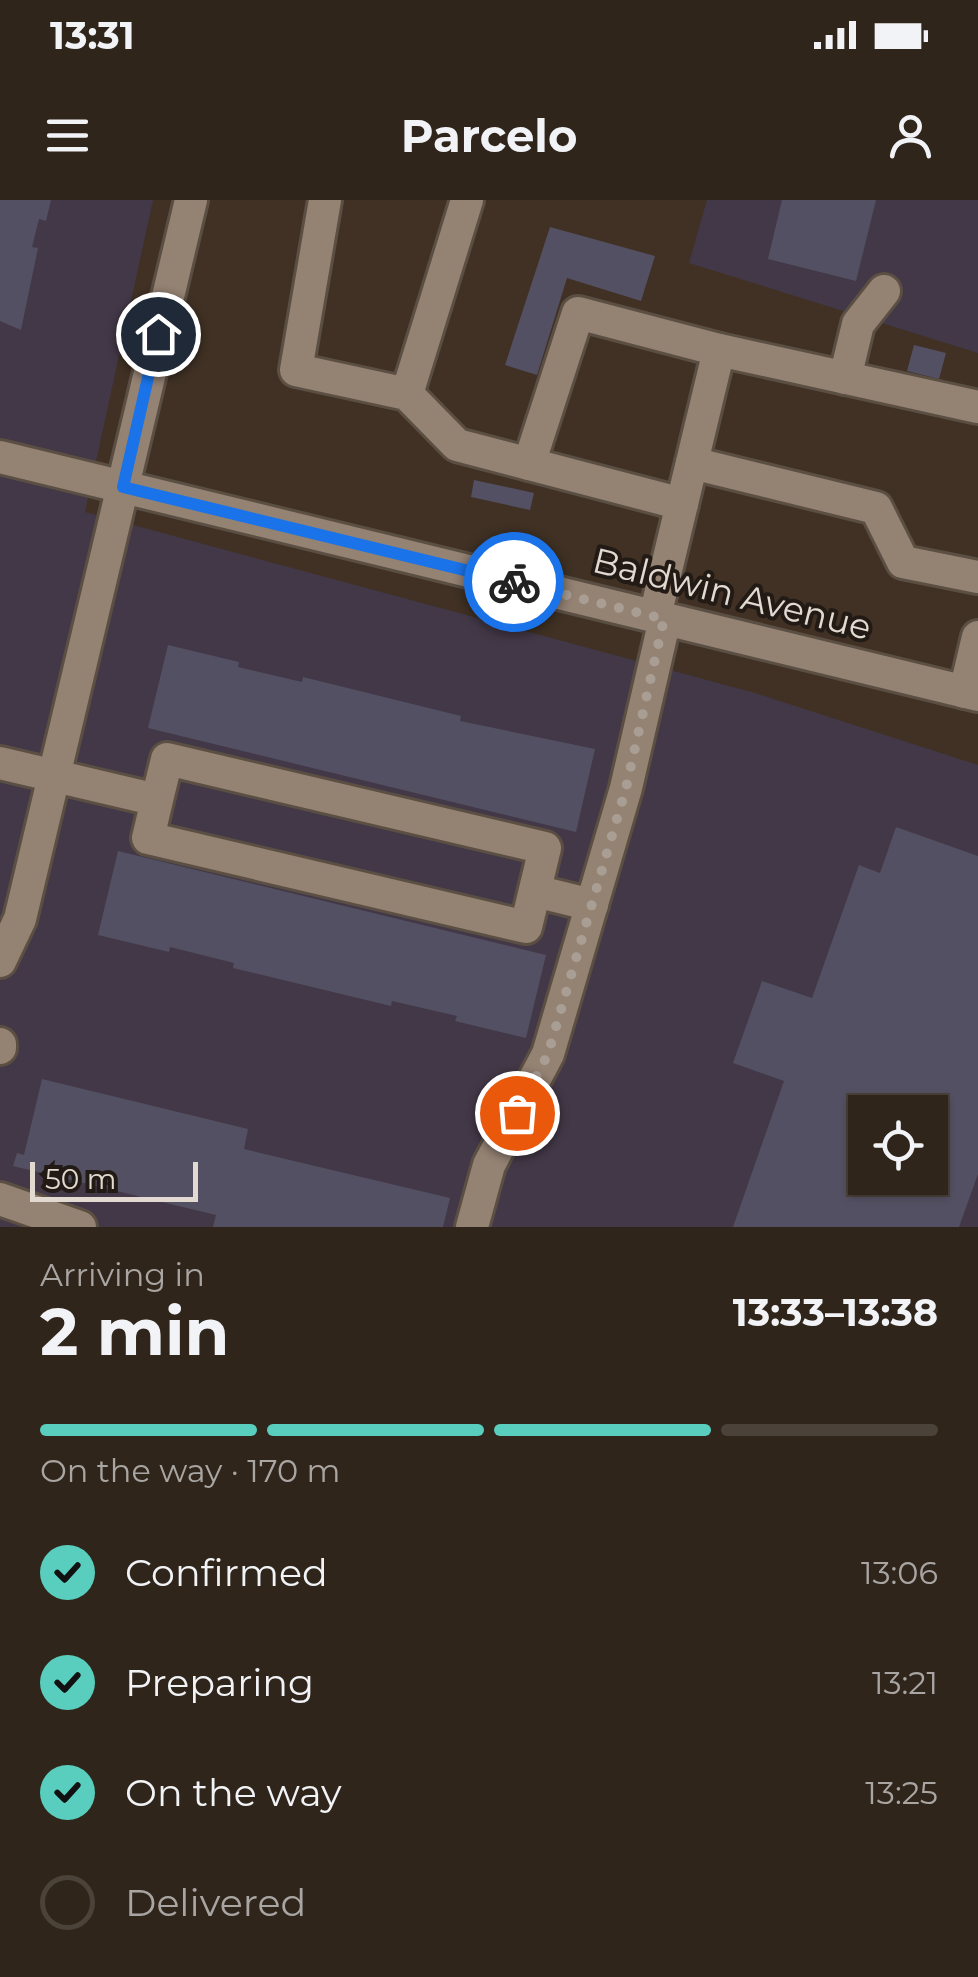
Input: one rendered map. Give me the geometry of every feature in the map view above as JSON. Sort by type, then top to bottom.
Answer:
[{"type":"street","points":[[0,962],[20,920],[191,200]]},
{"type":"street","points":[[325,200],[296,370],[407,394],[457,446],[682,504]]},
{"type":"street","points":[[407,394],[467,200]]},
{"type":"street","points":[[844,378],[858,324],[884,290]]},
{"type":"street","points":[[529,464],[578,313],[718,350],[978,407]]},
{"type":"street","points":[[472,1227],[489,1165],[548,1054],[626,788],[682,504],[718,350]]},
{"type":"street","name":"Baldwin Avenue","points":[[0,457],[972,694]]},
{"type":"street","points":[[692,463],[876,508],[903,562],[978,577]]},
{"type":"street","points":[[972,694],[978,637]]},
{"type":"street","points":[[167,759],[544,848],[526,927],[148,838],[157,800],[167,759]]},
{"type":"street","points":[[0,763],[157,800]]},
{"type":"street","points":[[534,891],[592,905]]},
{"type":"street","points":[[0,1199],[80,1227]]},
{"type":"shaded area","points":[[0,200],[153,200],[85,512],[755,693],[978,765],[978,1227],[0,1227]]},
{"type":"shaded area","points":[[707,200],[978,200],[978,353],[689,263]]},
{"type":"building","points":[[0,200],[51,200],[46,221],[39,219],[32,247],[38,248],[21,330],[0,321]]},
{"type":"building","points":[[782,200],[876,200],[856,281],[768,259]]},
{"type":"building","points":[[550,227],[655,256],[641,301],[567,278],[537,375],[505,365]]},
{"type":"building","points":[[914,345],[946,353],[939,379],[907,371]]},
{"type":"building","points":[[474,480],[534,493],[530,510],[471,497]]},
{"type":"building","points":[[168,645],[239,662],[238,667],[302,682],[303,677],[461,716],[460,721],[595,749],[576,832],[148,728]]},
{"type":"building","points":[[896,827],[978,856],[978,1174],[959,1227],[733,1227],[784,1081],[733,1063],[762,981],[812,998],[859,865],[880,873]]},
{"type":"building","points":[[118,851],[546,955],[526,1038],[455,1021],[457,1016],[392,1001],[391,1006],[233,968],[234,963],[170,947],[169,952],[98,935]]},
{"type":"building","points":[[42,1079],[248,1129],[244,1149],[450,1198],[443,1227],[213,1227],[216,1215],[13,1166],[17,1153],[24,1155]]},
{"type":"way so far","points":[[514,582],[664,619],[626,788],[548,1054],[517,1113]]},
{"type":"route","points":[[158,334],[123,487],[514,582]]}]
